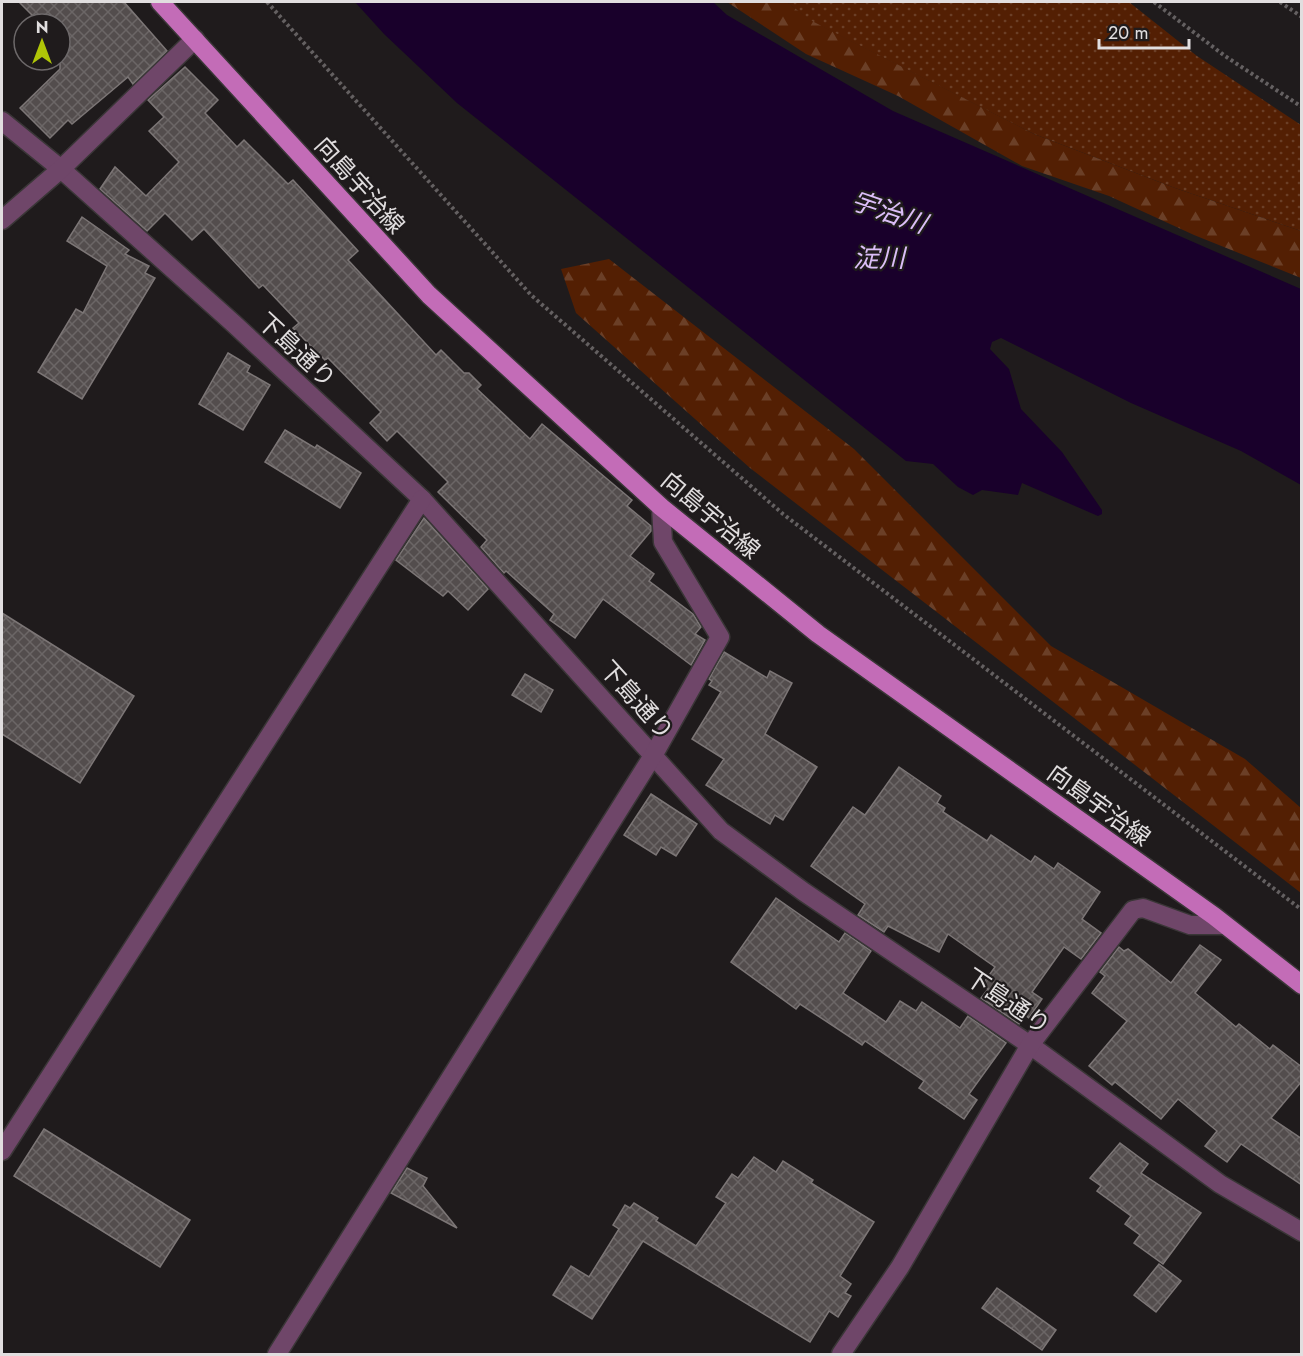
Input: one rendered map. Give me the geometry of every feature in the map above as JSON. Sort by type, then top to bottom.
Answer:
[{"type":"main road","name":"向島宇治線","points":[[160,2],[429,296],[660,507],[818,634],[1225,925],[1302,985]]},
{"type":"street","points":[[2,220],[61,169],[195,39]]},
{"type":"street","name":"下島通り","points":[[2,121],[61,169],[422,499],[721,831],[804,892],[1030,1045],[1220,1184],[1302,1232]]},
{"type":"street","points":[[2,1151],[422,499]]},
{"type":"street","points":[[277,1354],[654,754],[720,637],[663,542],[660,507]]},
{"type":"street","points":[[841,1354],[900,1267],[1030,1045],[1133,910],[1143,908],[1190,925],[1225,925]]},
{"type":"path","points":[[267,2],[531,296],[783,514],[1302,910]]},
{"type":"path","points":[[1154,2],[1225,56],[1302,107]]},
{"type":"path","points":[[1280,2],[1302,17]]},
{"type":"green space","points":[[727,2],[787,2],[810,20],[1034,134],[1175,188],[1301,231],[1301,278],[1194,235],[1109,196],[1022,166],[898,96],[806,54]]},
{"type":"green space","points":[[787,2],[1129,2],[1197,56],[1301,125],[1301,231],[1175,188],[1034,134],[809,20]]},
{"type":"green space","points":[[609,259],[854,449],[1051,646],[1245,759],[1301,808],[1301,893],[750,468],[576,313],[561,269]]},
{"type":"water","name":"淀川","points":[[355,2],[713,2],[727,15],[893,111],[1301,289],[1301,485],[1241,451],[1131,403],[1001,338],[992,342],[990,349],[1009,369],[1021,409],[1062,452],[1102,510],[1102,514],[1098,516],[1022,483],[1018,495],[982,490],[973,495],[958,487],[933,464],[906,461],[457,103],[384,34]]},
{"type":"building","points":[[19,2],[124,2],[167,51],[133,84],[128,77],[72,124],[68,120],[50,138],[20,108],[57,72],[72,72],[72,12],[29,12]]},
{"type":"building","points":[[185,67],[218,100],[205,113],[237,147],[244,140],[288,184],[293,180],[358,251],[348,260],[436,355],[441,350],[464,373],[469,373],[481,385],[477,389],[530,439],[542,424],[632,500],[627,506],[651,526],[651,531],[630,556],[654,574],[649,581],[693,614],[701,627],[695,634],[705,640],[691,665],[603,599],[575,638],[550,620],[554,614],[506,571],[504,573],[481,547],[487,540],[438,492],[448,482],[397,431],[387,441],[370,423],[381,412],[328,358],[325,360],[293,328],[299,323],[263,285],[259,288],[204,229],[192,240],[165,213],[147,231],[100,189],[115,167],[146,196],[179,162],[149,131],[164,117],[148,100]]},
{"type":"building","points":[[82,217],[129,250],[125,254],[149,266],[145,273],[155,278],[82,399],[38,372],[76,309],[83,313],[107,266],[67,241]]},
{"type":"building","points":[[228,353],[250,366],[247,372],[270,385],[243,430],[199,404]]},
{"type":"building","points":[[285,430],[315,448],[317,445],[361,473],[340,508],[265,462]]},
{"type":"building","points":[[424,518],[488,589],[468,610],[448,591],[443,596],[396,560]]},
{"type":"building","points":[[2,613],[134,696],[80,783],[2,734]]},
{"type":"building","points":[[724,652],[767,678],[770,671],[792,683],[765,734],[817,767],[783,820],[775,815],[770,824],[706,785],[724,759],[692,739],[721,692],[709,685],[712,681],[709,679]]},
{"type":"building","points":[[525,674],[553,690],[541,712],[512,695]]},
{"type":"building","points":[[899,767],[941,796],[937,803],[945,808],[943,812],[987,841],[991,835],[1031,862],[1035,856],[1054,869],[1058,863],[1100,892],[1082,919],[1101,933],[1081,959],[1064,947],[1032,992],[1042,999],[1029,1018],[1026,1016],[1019,1024],[981,998],[988,989],[982,985],[995,967],[948,934],[939,952],[888,926],[884,932],[858,915],[865,904],[811,866],[853,807],[865,815]]},
{"type":"building","points":[[651,794],[697,824],[676,856],[661,847],[656,855],[624,835]]},
{"type":"building","points":[[776,898],[839,942],[845,933],[871,951],[843,993],[886,1022],[900,1001],[916,1011],[922,1002],[960,1028],[968,1016],[1006,1043],[969,1094],[977,1100],[964,1119],[919,1088],[924,1081],[865,1041],[862,1045],[800,1004],[796,1009],[731,962]]},
{"type":"building","points":[[1200,945],[1221,960],[1195,993],[1236,1027],[1239,1024],[1270,1049],[1273,1045],[1302,1067],[1302,1081],[1271,1118],[1302,1139],[1302,1185],[1241,1144],[1227,1162],[1205,1146],[1217,1131],[1178,1099],[1161,1119],[1115,1082],[1112,1085],[1089,1066],[1127,1021],[1092,993],[1105,976],[1100,972],[1119,947],[1124,951],[1128,949],[1171,983]]},
{"type":"building","points":[[44,1129],[190,1220],[160,1267],[14,1176]]},
{"type":"building","points":[[1120,1143],[1148,1164],[1141,1173],[1201,1213],[1163,1264],[1134,1243],[1140,1235],[1125,1224],[1131,1216],[1097,1191],[1101,1186],[1090,1178]]},
{"type":"building","points":[[754,1157],[776,1172],[783,1161],[813,1180],[811,1183],[874,1222],[840,1276],[851,1284],[845,1293],[851,1296],[838,1317],[829,1311],[810,1342],[643,1241],[592,1319],[553,1295],[571,1266],[589,1277],[619,1229],[613,1225],[625,1205],[630,1208],[634,1203],[658,1218],[656,1221],[696,1246],[726,1203],[716,1197],[732,1174],[738,1178]]},
{"type":"building","points":[[407,1168],[427,1178],[423,1186],[457,1228],[391,1193]]},
{"type":"building","points":[[1159,1264],[1181,1281],[1156,1312],[1134,1295]]},
{"type":"building","points":[[997,1288],[1056,1330],[1042,1350],[982,1308]]},
{"type":"water label","name":"宇治川","points":[[889,212]]}]
